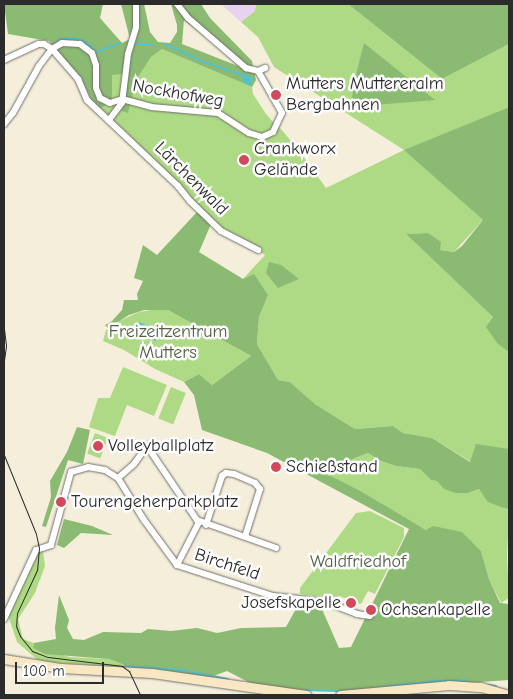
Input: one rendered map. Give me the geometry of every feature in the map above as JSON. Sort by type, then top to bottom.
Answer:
[{"type":"main road","points":[[4,658],[61,668],[133,671],[306,695]]},
{"type":"main road","points":[[340,695],[449,685],[480,687],[509,695]]},
{"type":"street","name":"Nockhofweg","points":[[122,99],[128,54],[136,27],[136,4]]},
{"type":"street","points":[[177,4],[188,18],[239,63],[246,68],[258,71],[265,68]]},
{"type":"street","name":"Nockhofweg","points":[[52,49],[58,44],[70,42],[87,48],[93,56],[96,65],[98,96],[110,103],[122,99],[151,107],[218,113],[249,133],[259,137],[273,132],[281,117],[281,109],[258,71]]},
{"type":"street","points":[[4,60],[39,44],[44,44],[52,49],[39,66],[13,113],[4,124]]},
{"type":"street","name":"Lärchenwald","points":[[52,49],[78,79],[87,100],[221,231],[258,250]]},
{"type":"street","points":[[109,120],[120,109],[122,99]]},
{"type":"street","name":"Birchfeld","points":[[276,548],[199,522],[184,503],[147,446],[134,464],[118,478],[144,520],[178,565],[273,596],[326,602],[357,614],[370,616]]},
{"type":"street","points":[[4,619],[36,550],[51,545],[71,472],[79,468],[88,467],[104,470],[118,478]]},
{"type":"street","name":"Birchfeld","points":[[206,524],[222,476],[226,473],[234,474],[255,483],[260,489],[245,537]]},
{"type":"street","points":[[178,565],[199,522]]},
{"type":"shaded area","points":[[221,4],[256,4],[255,11],[241,22]]},
{"type":"green space","points":[[4,4],[103,4],[100,18],[122,43],[130,39],[121,4],[144,4],[150,32],[158,42],[170,43],[177,32],[171,4],[201,4],[210,18],[252,61],[256,80],[252,87],[162,49],[151,57],[137,79],[128,113],[121,111],[125,96],[127,74],[112,75],[112,100],[100,109],[91,99],[81,78],[49,41],[8,34]],"holes":[[[184,20],[221,49],[238,66],[182,44]]]},
{"type":"green space","points":[[256,4],[348,4],[442,79],[509,44],[509,107],[405,150],[483,220],[454,252],[440,250],[428,233],[406,234],[493,317],[509,352],[509,480],[493,466],[481,468],[432,438],[403,433],[393,426],[355,429],[315,404],[290,382],[278,380],[257,344],[259,317],[268,295],[243,279],[265,255],[222,229],[100,109],[112,100],[112,75],[127,74],[121,111],[128,112],[137,79],[151,57],[162,49],[252,87],[253,94],[266,114],[274,123],[276,120],[280,128],[298,149],[326,188],[404,150],[274,67],[258,37],[241,22],[255,11]]},
{"type":"green space","points":[[348,4],[509,4],[509,44],[442,79]]},
{"type":"green space","points":[[364,43],[435,100],[351,107],[354,83]]},
{"type":"green space","points":[[509,107],[509,352],[497,343],[486,327],[493,317],[406,234],[428,233],[441,242],[440,250],[454,252],[462,246],[483,220],[404,150]]},
{"type":"green space","points":[[197,212],[211,224],[199,252],[243,279],[254,274],[268,295],[259,317],[257,344],[278,380],[290,382],[315,404],[355,429],[393,426],[403,433],[432,438],[470,462],[476,444],[509,449],[509,510],[488,502],[479,489],[468,493],[456,493],[444,489],[437,481],[431,480],[420,469],[396,466],[381,461],[368,453],[316,473],[331,476],[362,492],[426,530],[433,526],[462,532],[481,551],[489,579],[500,603],[509,604],[509,680],[350,691],[313,691],[258,687],[227,671],[208,678],[132,668],[109,659],[45,654],[33,648],[34,643],[56,639],[55,628],[59,595],[69,620],[67,628],[73,639],[84,640],[103,632],[141,633],[148,629],[171,631],[197,628],[217,633],[241,628],[286,627],[297,607],[321,607],[339,648],[351,647],[409,529],[267,453],[202,430],[194,395],[184,382],[199,374],[212,385],[251,356],[168,310],[144,310],[129,315],[108,328],[105,325],[112,321],[122,310],[124,300],[138,300],[137,294],[143,281],[134,278],[143,245],[157,255]]},
{"type":"green space","points":[[269,262],[281,265],[299,279],[278,288],[266,273]]},
{"type":"green space","name":"Freizeitzentrum Mutters","points":[[156,309],[168,310],[251,356],[212,385],[199,374],[184,382],[103,341],[106,330],[117,322],[139,312]]},
{"type":"green space","points":[[123,367],[167,385],[154,416],[127,405],[115,436],[89,427],[98,398],[110,398]]},
{"type":"green space","points":[[171,387],[186,393],[173,425],[158,419]]},
{"type":"green space","points":[[77,427],[90,430],[83,464],[68,460],[46,527],[42,526],[51,497],[50,481],[67,452]]},
{"type":"green space","name":"Volleyballplatz","points":[[95,433],[108,438],[100,459],[87,454]]},
{"type":"green space","points":[[368,453],[381,461],[396,466],[420,469],[431,480],[438,481],[444,489],[468,493],[479,489],[509,510],[507,557],[509,598],[501,603],[489,579],[481,551],[475,545],[426,530],[331,476],[315,473]]},
{"type":"green space","name":"Waldfriedhof","points":[[370,511],[404,528],[404,537],[375,594],[368,591],[361,604],[339,596],[336,599],[300,594],[300,588],[356,513]]},
{"type":"green space","points":[[64,519],[92,526],[113,535],[81,533],[64,548],[57,545]]},
{"type":"green space","points":[[43,551],[45,566],[35,593],[18,619],[23,639],[34,643],[33,648],[70,657],[109,659],[132,668],[40,662],[17,642],[8,615],[35,555]]},
{"type":"water","points":[[243,73],[253,78],[251,85],[247,85],[242,80]]},
{"type":"water","points":[[139,322],[160,331],[156,341],[135,332]]},
{"type":"waterway","points":[[57,41],[68,38],[78,39],[86,42],[96,52],[120,43]]},
{"type":"waterway","points":[[137,44],[153,44]]},
{"type":"waterway","points":[[165,44],[199,60],[242,75]]},
{"type":"waterway","points":[[125,666],[181,670],[228,679]]},
{"type":"waterway","points":[[382,687],[435,681],[466,681]]},
{"type":"waterway","points":[[489,685],[496,686]]},
{"type":"waterway","points":[[304,690],[342,691]]},
{"type":"tram line","points":[[4,329],[6,346],[4,360]]},
{"type":"tram line","points":[[4,455],[36,534],[39,548],[37,570],[17,613],[16,626],[20,636],[32,651],[48,657],[122,666],[129,671],[140,695]]},
{"type":"place","name":"Mutters Muttereralm Bergbahnen","points":[[276,95]]},
{"type":"place","name":"Crankworx Gelände","points":[[244,160]]},
{"type":"place","name":"Volleyballplatz","points":[[98,446]]},
{"type":"place","name":"Schießstand","points":[[276,467]]},
{"type":"place","name":"Tourengeherparkplatz","points":[[61,502]]},
{"type":"place","name":"Josefskapelle","points":[[351,603]]},
{"type":"place","name":"Ochsenkapelle","points":[[371,610]]}]
